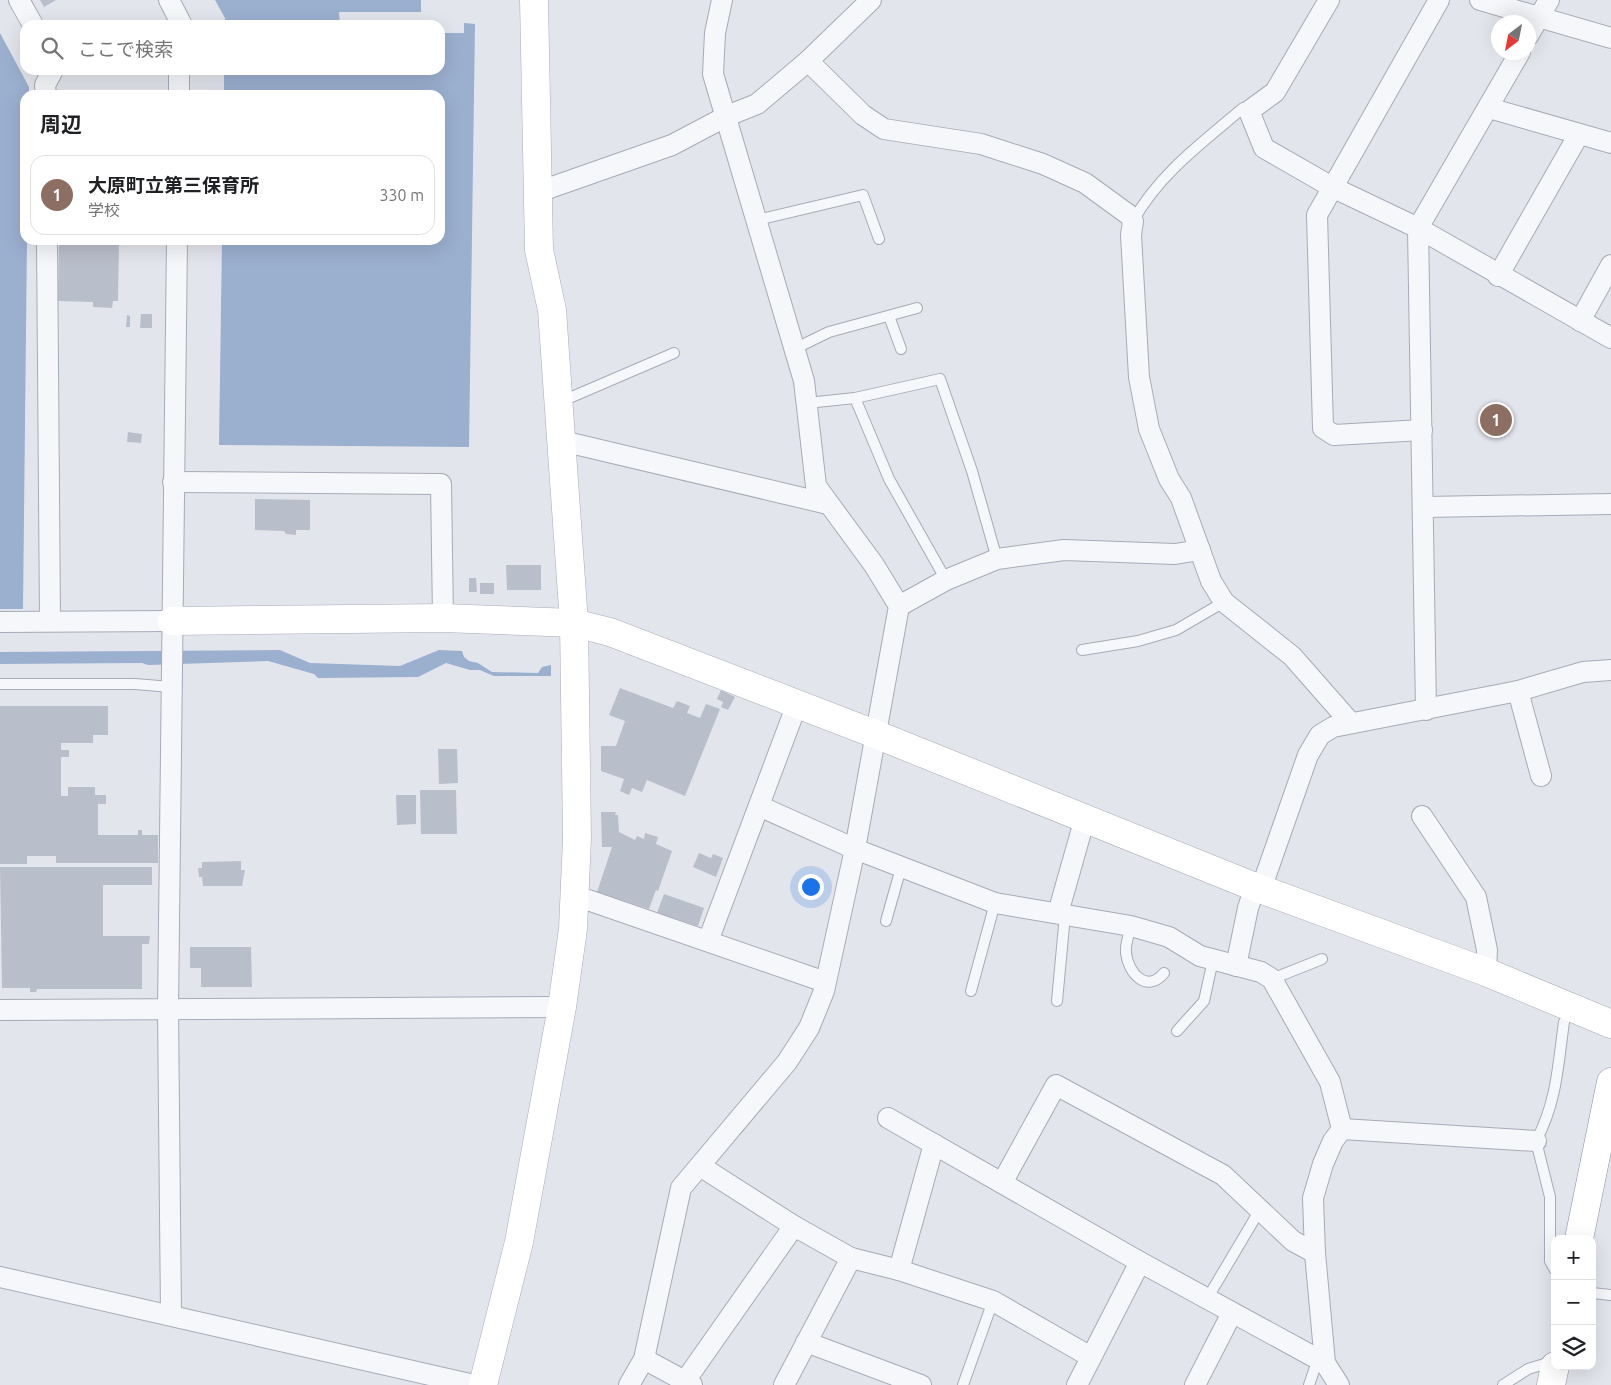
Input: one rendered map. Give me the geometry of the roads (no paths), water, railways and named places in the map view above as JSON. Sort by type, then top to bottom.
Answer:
[{"type":"main road","points":[[483,1385],[519,1242],[562,1007],[572,929],[577,838],[574,623],[552,310],[539,250],[534,0]]},
{"type":"main road","points":[[172,633],[443,618],[574,623],[610,632],[875,734],[1258,888],[1486,972],[1611,1024]]},
{"type":"main road","points":[[1580,1235],[1611,1082]]},
{"type":"main road","points":[[1550,1385],[1554,1370]]},
{"type":"street","points":[[20,0],[30,20]]},
{"type":"street","points":[[169,0],[179,20]]},
{"type":"street","points":[[629,1385],[644,1359],[681,1188],[787,1062],[808,1028],[825,982],[855,849],[899,606],[874,565],[816,486],[804,381],[756,220],[728,116],[713,74],[715,33],[722,0]]},
{"type":"street","points":[[538,192],[672,145],[728,116],[757,104],[808,61],[871,0]]},
{"type":"street","points":[[1329,0],[1275,92],[1249,110],[1264,148],[1332,186],[1418,228],[1498,276],[1611,338]]},
{"type":"street","points":[[1422,430],[1334,435],[1324,428],[1317,215],[1439,0]]},
{"type":"street","points":[[1480,0],[1611,38]]},
{"type":"street","points":[[1536,23],[1548,0]]},
{"type":"street","points":[[1426,710],[1418,228],[1516,60]]},
{"type":"street","points":[[808,61],[863,115],[884,129],[981,144],[1043,164],[1085,183],[1129,215],[1133,221],[1131,234],[1139,377],[1149,429],[1169,479],[1181,498],[1210,581],[1224,602],[1292,656],[1350,722]]},
{"type":"street","points":[[46,90],[45,85],[50,75]]},
{"type":"street","points":[[179,90],[180,75]]},
{"type":"street","points":[[1489,108],[1611,144]]},
{"type":"street","points":[[1498,276],[1579,134]]},
{"type":"street","points":[[47,245],[50,621]]},
{"type":"street","points":[[171,1315],[168,1009],[177,245]]},
{"type":"street","points":[[1580,321],[1611,265]]},
{"type":"street","points":[[562,441],[828,504]]},
{"type":"street","points":[[174,482],[441,484],[443,618]]},
{"type":"street","points":[[1424,507],[1611,504]]},
{"type":"street","points":[[899,606],[946,580],[997,559],[1064,550],[1174,554],[1200,550]]},
{"type":"street","points":[[0,622],[50,621],[172,633]]},
{"type":"street","points":[[1236,966],[1248,908],[1258,888],[1308,755],[1320,735],[1333,727],[1350,722],[1426,710],[1518,691],[1584,672],[1611,670]]},
{"type":"street","points":[[1518,691],[1541,776]]},
{"type":"street","points":[[708,941],[798,704]]},
{"type":"street","points":[[759,806],[901,868],[996,902],[1130,926],[1170,937],[1200,956],[1261,972],[1272,979],[1330,1082],[1342,1129]]},
{"type":"street","points":[[1422,816],[1476,897],[1487,950],[1486,972]]},
{"type":"street","points":[[1061,914],[1085,818]]},
{"type":"street","points":[[588,900],[825,982]]},
{"type":"street","points":[[0,1010],[562,1007]]},
{"type":"street","points":[[1002,1183],[1056,1085],[1223,1175],[1261,1208],[1293,1241],[1315,1253]]},
{"type":"street","points":[[888,1118],[1140,1262],[1322,1361],[1339,1385]]},
{"type":"street","points":[[1342,1129],[1536,1141]]},
{"type":"street","points":[[1322,1361],[1313,1198],[1323,1164],[1333,1141],[1342,1129]]},
{"type":"street","points":[[899,1270],[934,1144]]},
{"type":"street","points":[[700,1166],[794,1226],[851,1258],[899,1270],[993,1301],[1091,1358]]},
{"type":"street","points":[[644,1359],[689,1383],[794,1226]]},
{"type":"street","points":[[784,1385],[851,1258]]},
{"type":"street","points":[[1077,1385],[1140,1262]]},
{"type":"street","points":[[0,1277],[474,1385]]},
{"type":"street","points":[[1195,1385],[1232,1313]]},
{"type":"street","points":[[806,1342],[922,1385]]},
{"type":"lane","points":[[1133,221],[1144,201],[1169,172],[1242,108],[1249,110]]},
{"type":"lane","points":[[756,220],[863,195],[879,239]]},
{"type":"lane","points":[[794,348],[829,332],[917,308]]},
{"type":"lane","points":[[888,316],[901,349]]},
{"type":"lane","points":[[559,402],[674,353]]},
{"type":"lane","points":[[807,403],[854,398],[940,379],[972,471],[997,559]]},
{"type":"lane","points":[[854,398],[889,479],[946,580]]},
{"type":"lane","points":[[1082,650],[1138,640],[1176,630],[1224,602]]},
{"type":"lane","points":[[0,684],[171,685]]},
{"type":"lane","points":[[886,921],[901,868]]},
{"type":"lane","points":[[971,991],[996,902]]},
{"type":"lane","points":[[1057,1001],[1061,914]]},
{"type":"lane","points":[[1130,926],[1126,951],[1129,965],[1137,977],[1148,982],[1158,980],[1164,973]]},
{"type":"lane","points":[[1272,979],[1322,959]]},
{"type":"lane","points":[[1176,1031],[1204,1001],[1214,960]]},
{"type":"lane","points":[[1551,1263],[1550,1197],[1536,1141],[1548,1120],[1555,1092],[1564,1022]]},
{"type":"lane","points":[[1207,1298],[1261,1208]]},
{"type":"lane","points":[[1596,1293],[1611,1295]]},
{"type":"lane","points":[[963,1385],[993,1301]]},
{"type":"lane","points":[[1309,1385],[1322,1361]]},
{"type":"lane","points":[[1503,1385],[1528,1369],[1551,1362]]},
{"type":"water","points":[[215,0],[421,0],[421,12],[339,12],[340,20],[225,20]]},
{"type":"water","points":[[464,23],[475,24],[469,447],[219,445],[222,245],[445,245],[445,90],[224,90],[224,75],[445,75],[445,33],[464,33]]},
{"type":"water","points":[[0,33],[29,90],[20,90],[20,245],[27,245],[23,609],[0,609]]},
{"type":"water","points":[[280,650],[310,663],[400,666],[439,650],[462,651],[464,657],[469,661],[478,663],[492,672],[538,673],[542,667],[551,665],[551,676],[494,676],[480,670],[470,670],[446,663],[418,677],[318,678],[314,674],[268,661],[148,665],[142,663],[0,664],[0,652]]},
{"type":"place","name":"大原町立第三保育所","points":[[1496,420]]}]
